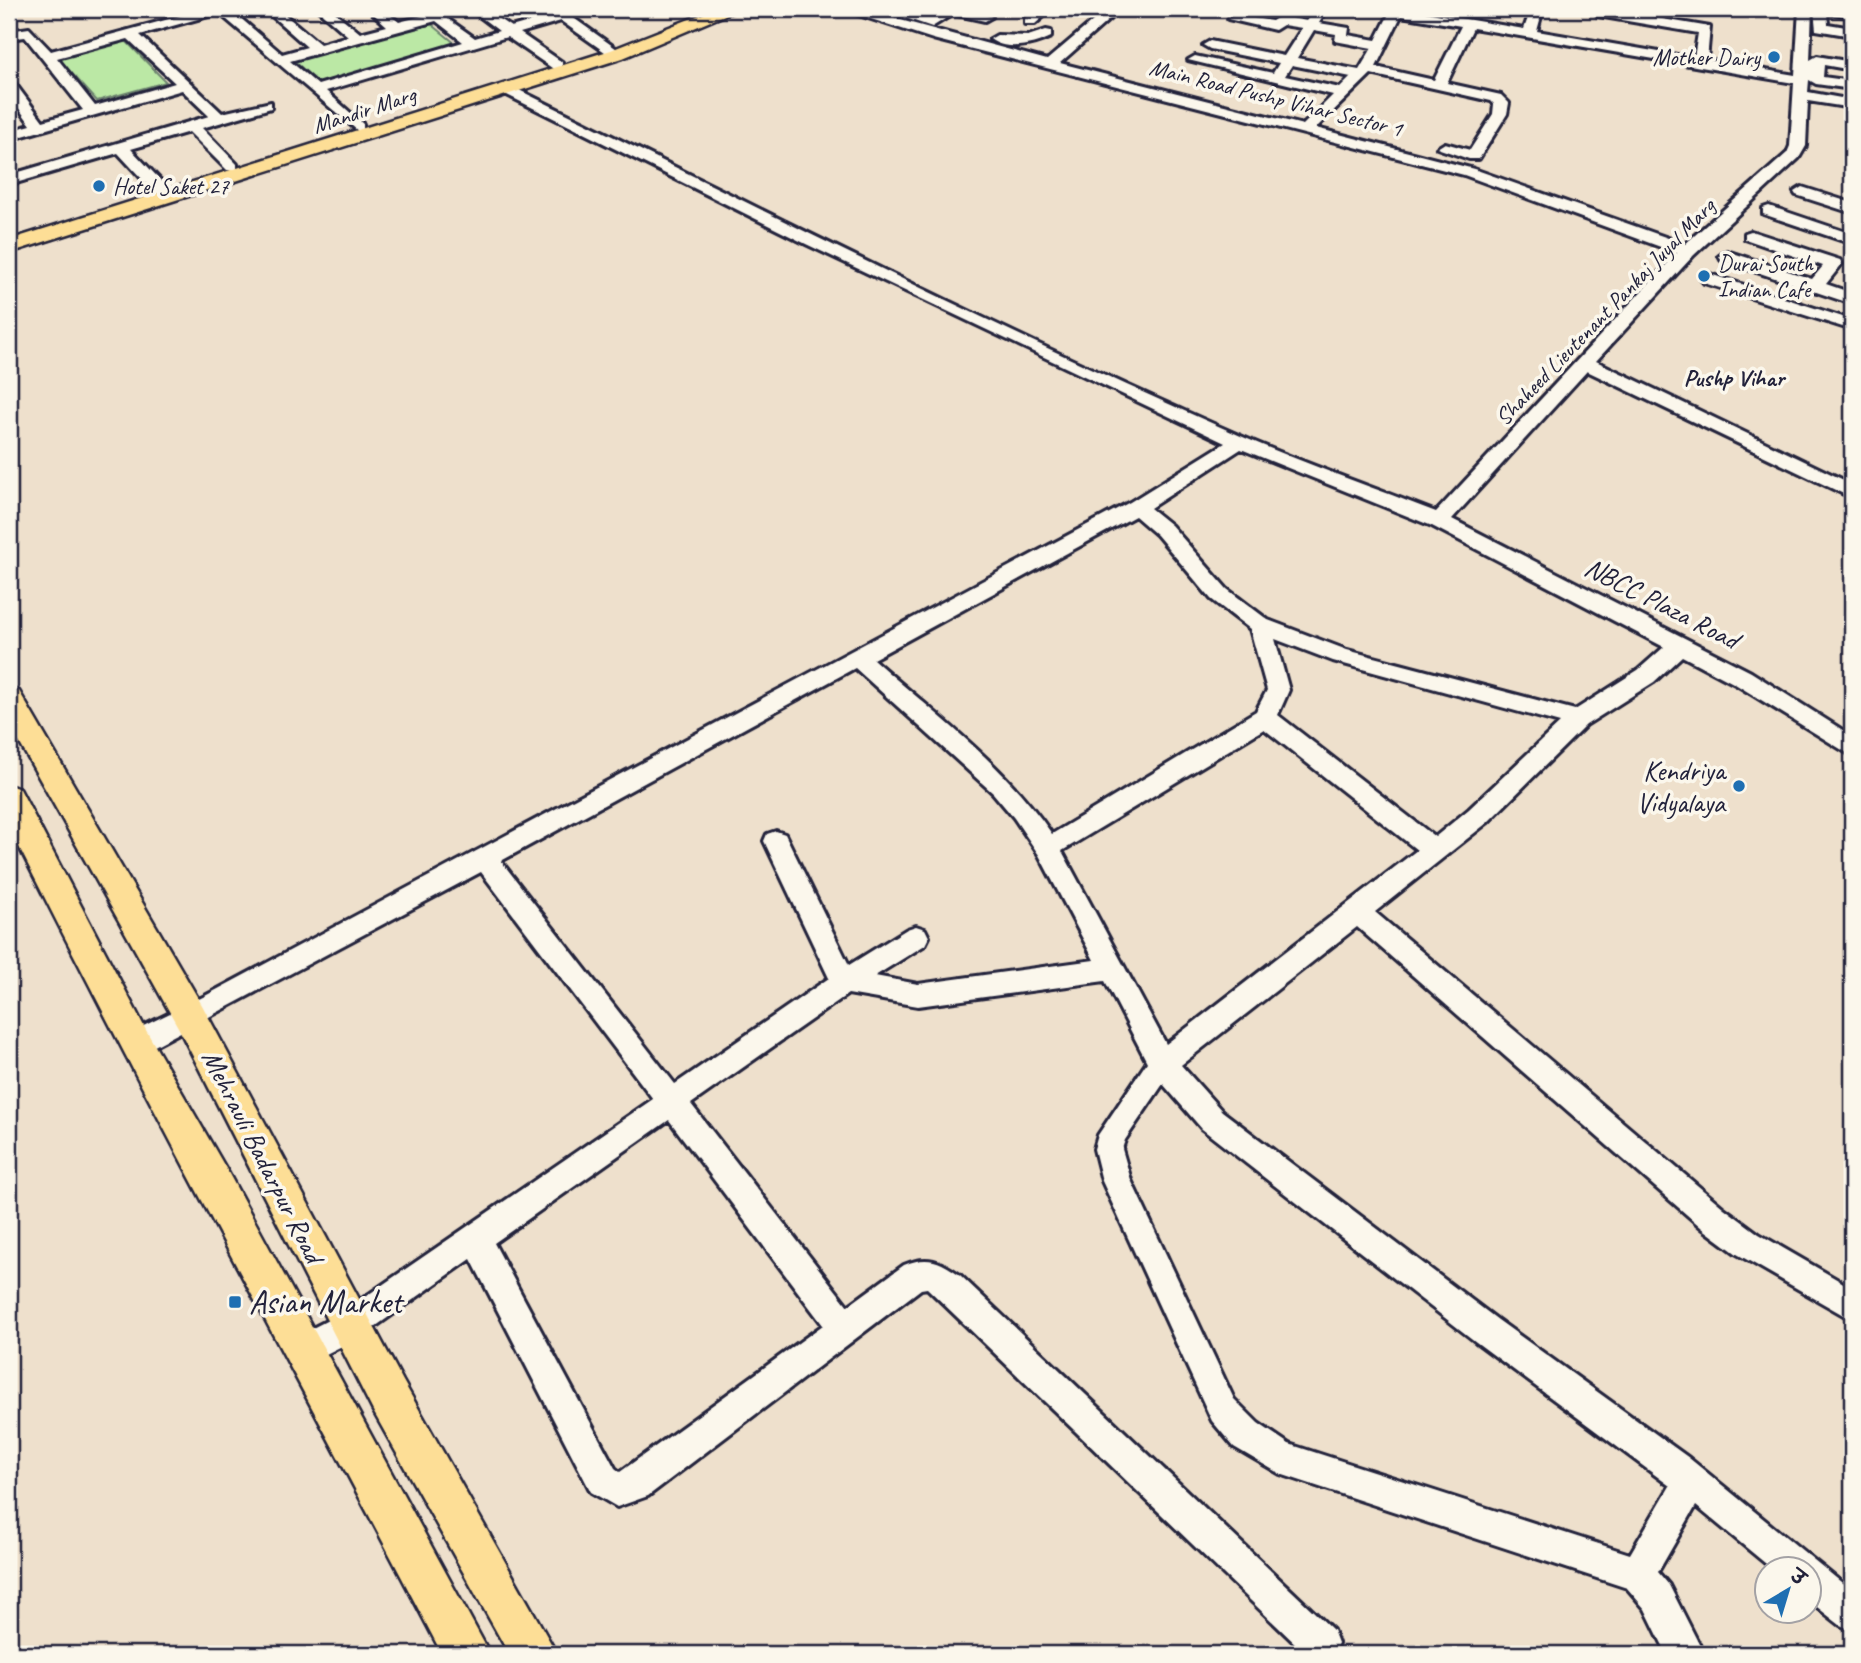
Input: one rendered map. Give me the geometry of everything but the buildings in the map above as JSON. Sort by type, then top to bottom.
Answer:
[{"type":"main road","name":"Mandir Marg","points":[[9,238],[557,65],[613,51],[712,9]]},
{"type":"main road","name":"Mandir Marg","points":[[9,247],[508,90],[730,9]]},
{"type":"main road","name":"Mehrauli Badarpur Road","points":[[9,698],[190,1016],[351,1325],[467,1539],[534,1654]]},
{"type":"main road","name":"Mehrauli Badarpur Road","points":[[9,797],[135,1044],[215,1184],[467,1654]]},
{"type":"street","points":[[46,57],[221,9],[358,127]]},
{"type":"street","points":[[270,9],[318,49]]},
{"type":"street","points":[[323,9],[358,38]]},
{"type":"street","points":[[374,9],[397,27]]},
{"type":"street","points":[[476,9],[557,65]]},
{"type":"street","name":"Main Road Pushp Vihar Sector 1","points":[[846,9],[897,14],[1050,64],[1469,172],[1688,251]]},
{"type":"street","points":[[932,23],[950,9],[985,17],[967,32]]},
{"type":"street","points":[[1050,64],[1115,9]]},
{"type":"street","points":[[1313,41],[1310,25],[1321,9]]},
{"type":"street","points":[[1529,33],[1537,9]]},
{"type":"street","name":"Shaheed Lieutenant Pankaj Juyal Marg","points":[[1439,521],[1688,251],[1794,155],[1798,146],[1799,88],[1806,9]]},
{"type":"street","points":[[1852,13],[1822,9],[1821,27],[1852,32]]},
{"type":"street","points":[[1307,129],[1326,118],[1343,93],[1364,72],[1380,45],[1393,10],[1529,33],[1705,30],[1700,62]]},
{"type":"street","points":[[280,59],[397,27],[433,12],[472,43]]},
{"type":"street","points":[[315,90],[509,32],[558,13],[613,51]]},
{"type":"street","points":[[1603,13],[1646,31],[1700,62],[1852,104]]},
{"type":"street","points":[[897,14],[1011,43],[1034,40],[1037,19],[1062,38]]},
{"type":"street","points":[[1280,20],[1343,31],[1335,45],[1270,33],[1275,26],[1280,20]]},
{"type":"street","points":[[1440,84],[1469,23]]},
{"type":"street","points":[[1275,26],[1227,27],[1195,60],[1343,93]]},
{"type":"street","points":[[1227,27],[1288,61],[1440,84],[1496,98],[1502,103],[1500,114],[1474,156],[1423,143]]},
{"type":"street","points":[[9,35],[24,31],[30,34],[92,112]]},
{"type":"street","points":[[131,34],[219,118]]},
{"type":"street","points":[[1340,38],[1380,45]]},
{"type":"street","points":[[1276,78],[1288,61],[1313,41]]},
{"type":"street","points":[[1825,43],[1852,47]]},
{"type":"street","points":[[1852,66],[1817,60],[1815,80],[1852,85]]},
{"type":"street","points":[[9,85],[40,127]]},
{"type":"street","points":[[9,136],[185,85]]},
{"type":"street","name":"NBCC Plaza Road","points":[[508,90],[812,241],[1239,442],[1439,521],[1743,678],[1852,747]]},
{"type":"street","points":[[9,157],[16,178],[266,104]]},
{"type":"street","points":[[192,126],[232,167]]},
{"type":"street","points":[[1328,148],[1344,138]]},
{"type":"street","points":[[121,147],[161,190]]},
{"type":"street","points":[[1801,192],[1852,208]]},
{"type":"street","points":[[1769,211],[1852,239]]},
{"type":"street","points":[[1751,236],[1834,264],[1815,286]]},
{"type":"street","points":[[1727,256],[1852,299]]},
{"type":"street","points":[[1710,279],[1851,330]]},
{"type":"street","points":[[1585,363],[1852,492]]},
{"type":"street","points":[[135,1044],[859,659],[1137,507],[1239,442]]},
{"type":"street","points":[[1137,507],[1164,530],[1219,594],[1260,625],[1341,656],[1578,719]]},
{"type":"street","points":[[1048,848],[1265,717],[1278,690],[1260,625]]},
{"type":"street","points":[[1680,645],[1646,676],[1578,719],[1478,816],[1162,1063],[1112,1135],[1108,1149],[1117,1181],[1223,1410],[1246,1435],[1280,1458],[1639,1574],[1657,1597],[1686,1654]]},
{"type":"street","points":[[859,659],[1001,787],[1048,848],[1162,1063],[1212,1120],[1487,1331],[1691,1482],[1780,1554]]},
{"type":"street","points":[[1265,717],[1434,850]]},
{"type":"street","points":[[776,841],[795,875],[845,982]]},
{"type":"street","points":[[485,858],[845,1328]]},
{"type":"street","points":[[1357,912],[1713,1218],[1748,1244],[1852,1305]]},
{"type":"street","points":[[302,1350],[351,1325],[672,1105],[845,982],[916,937]]},
{"type":"street","points":[[845,982],[918,995],[1112,969]]},
{"type":"street","points":[[476,1239],[603,1480],[617,1490],[636,1484],[915,1275],[931,1273],[959,1296],[1320,1643]]},
{"type":"street","points":[[1639,1574],[1691,1482]]},
{"type":"street","points":[[1822,1588],[1852,1613]]},
{"type":"green space","points":[[429,22],[456,44],[319,83],[293,60]]},
{"type":"green space","points":[[125,40],[166,82],[97,101],[58,58]]},
{"type":"place","name":"Mother Dairy","points":[[1774,57]]},
{"type":"place","name":"Hotel Saket 27","points":[[99,186]]},
{"type":"place","name":"Durai South Indian Cafe","points":[[1704,276]]},
{"type":"place","name":"Kendriya Vidyalaya","points":[[1739,786]]},
{"type":"place","name":"Asian Market","points":[[235,1302]]},
{"type":"district","name":"Pushp Vihar","points":[[1734,378]]}]
